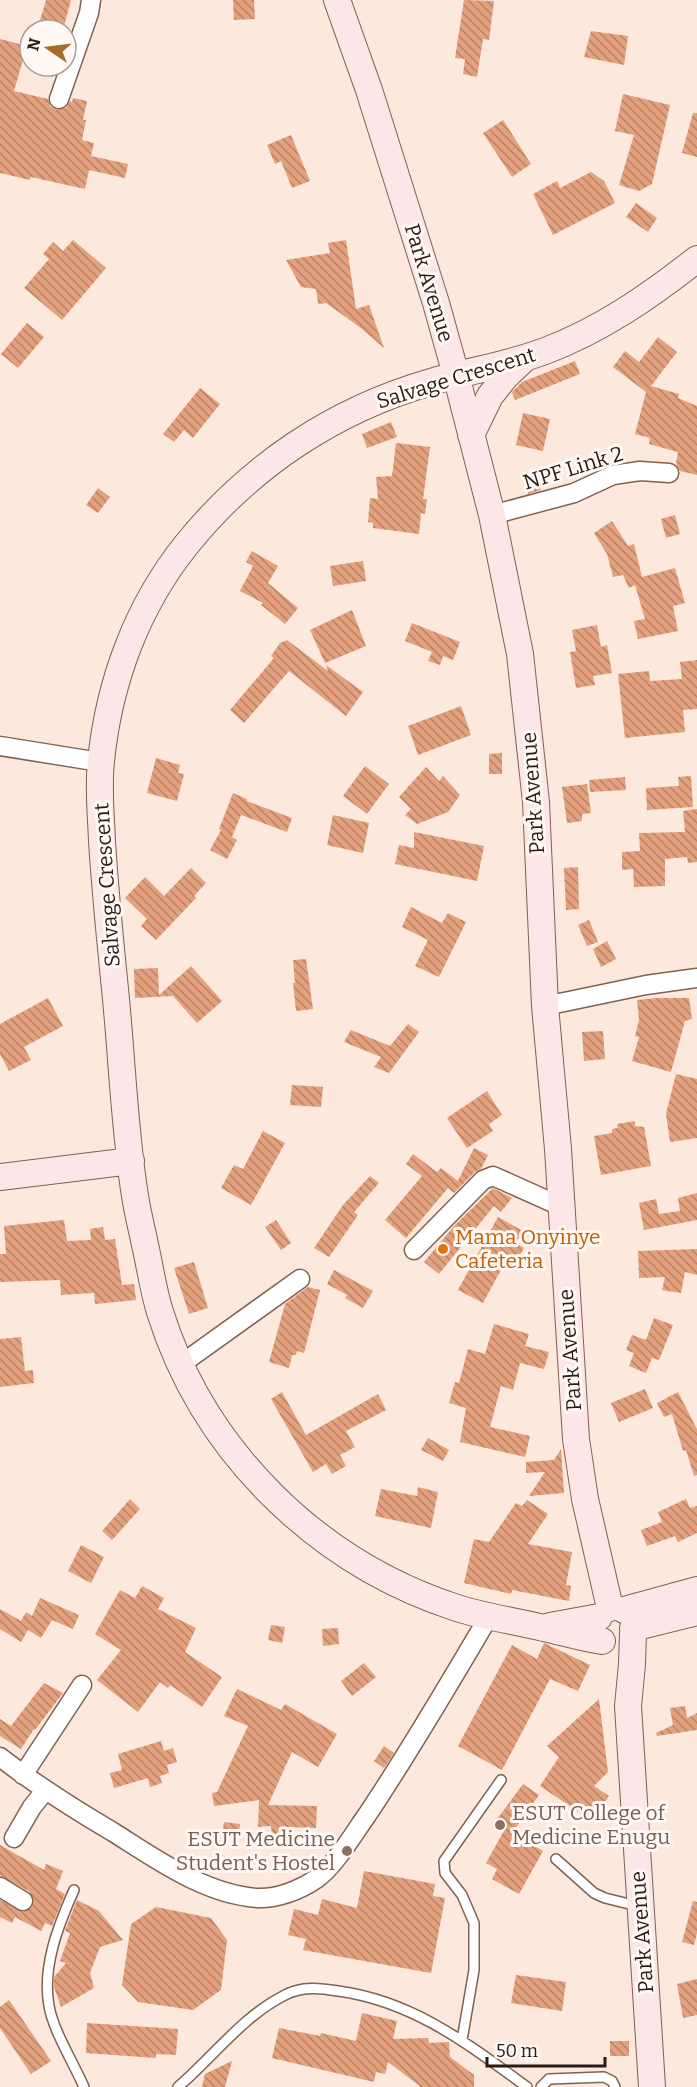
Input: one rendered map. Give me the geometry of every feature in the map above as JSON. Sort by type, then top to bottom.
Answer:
[{"type":"main road","name":"Park Avenue","points":[[338,0],[436,303],[492,516],[520,654],[536,802],[545,1006],[557,1138],[576,1439],[585,1499],[615,1626],[621,1678],[628,1706],[652,2087]]},
{"type":"main road","name":"Salvage Crescent","points":[[615,1626],[572,1636],[451,1606],[389,1581],[358,1564],[306,1526],[275,1499],[228,1444],[200,1402],[180,1365],[160,1311],[135,1196],[121,1040],[106,911],[99,786],[100,762],[108,713],[121,663],[139,618],[159,583],[186,546],[219,507],[263,467],[334,421],[368,404],[456,375],[550,350],[603,324],[647,298],[697,259]]},
{"type":"main road","points":[[471,435],[490,396],[524,358]]},
{"type":"main road","points":[[0,1177],[131,1161]]},
{"type":"main road","points":[[615,1626],[697,1590]]},
{"type":"main road","points":[[615,1626],[697,1611]]},
{"type":"street","points":[[59,99],[89,14],[91,0]]},
{"type":"street","name":"NPF Link 2","points":[[492,516],[574,493],[619,474],[657,471],[669,473]]},
{"type":"street","points":[[0,746],[100,762]]},
{"type":"street","points":[[545,1006],[646,985],[697,978]]},
{"type":"street","points":[[414,1250],[483,1180],[493,1176],[560,1206]]},
{"type":"street","points":[[180,1365],[300,1280]]},
{"type":"street","points":[[0,1757],[45,1791],[164,1864],[200,1882],[259,1898],[286,1894],[318,1877],[343,1850],[391,1779],[488,1617]]},
{"type":"street","points":[[23,1775],[82,1685]]},
{"type":"street","points":[[14,1838],[32,1807],[45,1791]]},
{"type":"street","points":[[0,1887],[23,1901]]},
{"type":"lane","points":[[462,2040],[474,1970],[474,1923],[462,1895],[445,1873],[444,1861],[501,1780]]},
{"type":"lane","points":[[556,1859],[594,1893],[640,1907]]},
{"type":"lane","points":[[74,1890],[54,1941],[48,1989],[49,2008],[84,2087]]},
{"type":"lane","points":[[178,2087],[247,2021],[286,1994],[311,1987],[365,1994],[407,2009],[462,2040],[527,2087]]},
{"type":"lane","points":[[541,2087],[549,2079],[604,2077],[612,2081],[615,2087]]},
{"type":"building","points":[[46,0],[71,0],[66,18],[41,18]]},
{"type":"building","points":[[233,0],[254,0],[255,19],[234,20]]},
{"type":"building","points":[[464,0],[494,1],[489,40],[483,39],[477,77],[463,74],[465,59],[455,58]]},
{"type":"building","points":[[591,31],[628,36],[624,65],[584,57]]},
{"type":"building","points":[[0,39],[18,44],[18,77],[14,91],[48,99],[50,106],[56,110],[66,108],[73,98],[87,101],[82,140],[94,143],[91,156],[128,164],[125,178],[89,170],[85,189],[31,177],[30,180],[0,173]]},
{"type":"building","points":[[623,94],[670,105],[652,184],[639,191],[619,185],[634,135],[615,131]]},
{"type":"building","points":[[693,113],[697,113],[697,157],[682,153]]},
{"type":"building","points":[[503,120],[531,164],[512,177],[483,133]]},
{"type":"building","points":[[291,135],[310,181],[292,188],[281,161],[275,164],[267,145]]},
{"type":"building","points":[[591,172],[604,181],[615,203],[553,235],[533,194],[557,181],[560,188]]},
{"type":"building","points":[[636,203],[657,218],[648,232],[626,217]]},
{"type":"building","points":[[73,240],[106,268],[62,320],[24,288],[49,259],[43,254],[53,242],[63,251]]},
{"type":"building","points":[[346,240],[356,309],[369,305],[384,348],[326,303],[318,304],[316,289],[301,287],[286,260],[330,253],[328,243]]},
{"type":"building","points":[[27,323],[44,337],[18,368],[1,354]]},
{"type":"building","points":[[658,337],[677,352],[651,386],[679,394],[678,398],[697,406],[697,475],[680,471],[676,464],[678,452],[649,444],[650,438],[635,434],[646,392],[613,367],[625,351],[639,362]]},
{"type":"building","points":[[575,361],[580,374],[515,400],[512,392],[522,382]]},
{"type":"building","points":[[200,388],[220,404],[193,438],[184,430],[174,442],[163,434]]},
{"type":"building","points":[[523,413],[550,419],[543,451],[516,445]]},
{"type":"building","points":[[391,422],[397,437],[367,448],[362,434]]},
{"type":"building","points":[[396,443],[430,447],[423,499],[427,499],[425,514],[421,513],[419,534],[373,528],[373,523],[368,522],[370,498],[378,499],[376,477],[392,476]]},
{"type":"building","points":[[536,474],[541,490],[528,494],[524,477]]},
{"type":"building","points":[[98,488],[110,497],[98,513],[86,505]]},
{"type":"building","points":[[675,515],[680,534],[666,538],[661,519]]},
{"type":"building","points":[[612,521],[628,546],[634,544],[642,577],[675,568],[685,603],[673,606],[678,631],[638,639],[634,621],[645,619],[635,585],[629,588],[623,575],[613,577],[607,554],[594,533]]},
{"type":"building","points":[[252,551],[278,566],[268,583],[298,608],[285,624],[261,605],[263,603],[240,591],[253,566],[246,562]]},
{"type":"building","points":[[363,561],[366,581],[333,586],[330,566]]},
{"type":"building","points":[[352,610],[366,646],[325,663],[310,630]]},
{"type":"building","points":[[412,623],[460,642],[453,660],[443,656],[440,665],[428,661],[432,652],[405,641]]},
{"type":"building","points":[[597,625],[601,647],[607,645],[612,673],[593,676],[595,685],[576,688],[570,652],[576,651],[572,630]]},
{"type":"building","points":[[287,640],[328,671],[326,665],[363,692],[346,716],[289,671],[244,723],[230,710],[274,658],[271,656],[280,643]]},
{"type":"building","points":[[697,660],[697,709],[683,710],[685,732],[625,738],[618,674],[649,671],[650,681],[682,679],[680,662]]},
{"type":"building","points":[[461,706],[471,735],[418,755],[408,726]]},
{"type":"building","points":[[502,753],[502,774],[489,774],[489,754]]},
{"type":"building","points":[[156,758],[180,765],[178,773],[184,774],[177,801],[147,793]]},
{"type":"building","points":[[365,766],[389,784],[367,814],[343,796]]},
{"type":"building","points":[[426,767],[439,781],[443,776],[460,795],[448,812],[417,824],[405,815],[411,809],[399,797]]},
{"type":"building","points":[[691,776],[693,807],[647,810],[646,788],[679,786],[678,777]]},
{"type":"building","points":[[625,777],[626,790],[590,792],[589,780]]},
{"type":"building","points":[[587,784],[591,813],[582,814],[582,821],[567,823],[562,787]]},
{"type":"building","points":[[233,793],[247,801],[292,818],[287,832],[241,815],[232,837],[237,840],[227,859],[210,850],[221,830],[219,829]]},
{"type":"building","points":[[697,809],[697,862],[688,863],[687,857],[665,859],[665,886],[634,887],[633,869],[622,870],[622,852],[640,851],[639,833],[685,832],[683,811]]},
{"type":"building","points":[[333,815],[369,823],[363,853],[327,845]]},
{"type":"building","points":[[414,832],[484,846],[477,881],[395,864],[399,845],[414,848]]},
{"type":"building","points":[[578,867],[579,909],[566,910],[564,868]]},
{"type":"building","points":[[191,868],[206,883],[194,896],[196,898],[156,940],[141,926],[147,919],[125,898],[145,877],[164,896]]},
{"type":"building","points":[[411,907],[442,923],[448,913],[466,922],[439,977],[415,966],[428,940],[402,927]]},
{"type":"building","points":[[589,920],[598,942],[587,946],[578,925]]},
{"type":"building","points":[[607,941],[616,959],[601,967],[593,949]]},
{"type":"building","points":[[306,959],[313,1009],[296,1011],[293,960]]},
{"type":"building","points":[[191,966],[222,1001],[197,1023],[173,996],[135,998],[134,969],[158,968],[159,995]]},
{"type":"building","points":[[48,998],[63,1026],[24,1047],[31,1060],[9,1071],[0,1054],[0,1024]]},
{"type":"building","points":[[689,998],[692,1019],[685,1021],[671,1072],[632,1061],[639,1037],[635,1036],[639,1020],[637,1000]]},
{"type":"building","points":[[408,1024],[419,1032],[389,1073],[374,1067],[381,1057],[344,1042],[351,1030],[390,1046]]},
{"type":"building","points":[[603,1031],[605,1059],[584,1061],[582,1032]]},
{"type":"building","points":[[676,1074],[697,1079],[697,1138],[670,1142],[666,1114]]},
{"type":"building","points":[[292,1085],[323,1087],[321,1107],[290,1105]]},
{"type":"building","points":[[487,1091],[502,1115],[489,1124],[493,1131],[467,1148],[447,1118]]},
{"type":"building","points":[[635,1121],[635,1126],[644,1127],[651,1166],[601,1175],[594,1136],[612,1133],[612,1129],[618,1128],[617,1124]]},
{"type":"building","points":[[263,1131],[285,1143],[251,1205],[221,1188],[234,1165],[243,1169]]},
{"type":"building","points":[[474,1148],[488,1155],[481,1169],[454,1193],[448,1188],[406,1238],[385,1220],[422,1176],[406,1164],[413,1154],[437,1172],[441,1168],[458,1181]]},
{"type":"building","points":[[370,1176],[379,1183],[354,1212],[358,1215],[329,1257],[314,1248],[343,1205]]},
{"type":"building","points":[[493,1188],[512,1198],[501,1212],[494,1206],[439,1274],[424,1262],[455,1225]]},
{"type":"building","points":[[697,1193],[697,1220],[644,1230],[639,1203],[656,1199],[659,1214],[680,1211],[678,1198]]},
{"type":"building","points":[[498,1217],[523,1231],[516,1243],[524,1248],[516,1262],[508,1257],[483,1303],[458,1290]]},
{"type":"building","points":[[64,1220],[67,1241],[91,1240],[90,1229],[103,1227],[105,1240],[115,1239],[122,1285],[134,1284],[136,1300],[95,1304],[94,1293],[61,1295],[60,1280],[0,1282],[0,1254],[6,1254],[4,1226]]},
{"type":"building","points":[[276,1220],[291,1243],[281,1250],[265,1227]]},
{"type":"building","points":[[697,1249],[697,1275],[685,1272],[681,1293],[662,1290],[665,1277],[639,1278],[638,1251]]},
{"type":"building","points":[[194,1262],[208,1308],[189,1314],[174,1268]]},
{"type":"building","points":[[334,1270],[373,1291],[363,1308],[345,1298],[347,1295],[327,1284]]},
{"type":"building","points":[[308,1287],[320,1290],[304,1353],[297,1351],[296,1355],[292,1355],[289,1368],[269,1362],[285,1304]]},
{"type":"building","points":[[654,1318],[673,1325],[659,1360],[652,1358],[646,1373],[629,1366],[634,1353],[626,1350],[632,1335],[646,1340]]},
{"type":"building","points":[[494,1324],[529,1334],[525,1346],[549,1352],[544,1369],[520,1363],[513,1390],[501,1386],[490,1427],[530,1436],[525,1457],[460,1442],[466,1408],[449,1403],[455,1382],[459,1383],[468,1349],[485,1354]]},
{"type":"building","points":[[21,1337],[25,1371],[33,1370],[34,1383],[0,1387],[0,1339]]},
{"type":"building","points":[[645,1389],[653,1408],[619,1422],[611,1403]]},
{"type":"building","points":[[282,1392],[306,1435],[378,1394],[386,1410],[346,1431],[355,1447],[340,1455],[346,1466],[332,1474],[326,1464],[313,1472],[271,1399]]},
{"type":"building","points":[[678,1392],[697,1429],[697,1475],[694,1476],[686,1450],[683,1451],[672,1414],[664,1417],[657,1403]]},
{"type":"building","points":[[428,1438],[449,1450],[443,1461],[421,1450]]},
{"type":"building","points":[[561,1449],[564,1493],[529,1496],[545,1472],[526,1473],[526,1462],[554,1460]]},
{"type":"building","points":[[418,1487],[438,1492],[431,1528],[375,1516],[381,1489],[417,1496]]},
{"type":"building","points":[[130,1499],[140,1509],[112,1540],[102,1531]]},
{"type":"building","points":[[686,1499],[690,1508],[697,1506],[697,1533],[678,1542],[675,1536],[647,1546],[641,1530],[662,1522],[658,1512]]},
{"type":"building","points":[[527,1500],[548,1514],[528,1544],[572,1552],[566,1585],[571,1586],[569,1601],[512,1590],[511,1594],[464,1583],[474,1539],[489,1542],[516,1503],[522,1506]]},
{"type":"building","points":[[81,1545],[104,1557],[91,1583],[68,1571]]},
{"type":"building","points":[[142,1586],[164,1598],[158,1609],[196,1628],[185,1652],[222,1677],[202,1707],[170,1685],[168,1688],[160,1682],[138,1712],[97,1680],[121,1650],[95,1634],[120,1590],[135,1598]]},
{"type":"building","points":[[40,1598],[79,1615],[73,1629],[52,1620],[41,1638],[28,1630],[21,1642],[0,1629],[0,1609],[21,1621],[26,1612],[32,1616]]},
{"type":"building","points":[[271,1625],[285,1627],[282,1643],[268,1640]]},
{"type":"building","points":[[338,1628],[339,1644],[323,1646],[322,1629]]},
{"type":"building","points":[[544,1643],[590,1665],[578,1691],[550,1679],[502,1770],[458,1746],[512,1645],[537,1659]]},
{"type":"building","points":[[364,1663],[376,1677],[352,1696],[341,1681]]},
{"type":"building","points":[[44,1683],[63,1693],[21,1749],[0,1736],[0,1719],[11,1726]]},
{"type":"building","points":[[237,1689],[281,1710],[285,1704],[337,1734],[318,1767],[292,1752],[268,1805],[317,1806],[316,1828],[285,1827],[285,1836],[272,1836],[271,1826],[258,1827],[259,1800],[214,1806],[212,1793],[217,1792],[248,1726],[224,1716]]},
{"type":"building","points":[[599,1699],[608,1772],[594,1786],[609,1796],[592,1821],[540,1786],[559,1757],[547,1746]]},
{"type":"building","points":[[685,1706],[687,1718],[697,1713],[697,1730],[657,1736],[656,1733],[673,1725],[670,1708]]},
{"type":"building","points":[[161,1741],[164,1751],[173,1748],[177,1762],[167,1765],[169,1773],[160,1776],[162,1783],[150,1787],[148,1778],[114,1788],[110,1773],[122,1770],[118,1754]]},
{"type":"building","points":[[384,1746],[394,1753],[384,1768],[374,1761]]},
{"type":"building","points":[[523,1784],[539,1795],[512,1833],[543,1851],[519,1894],[492,1879],[497,1869],[486,1863],[505,1829],[495,1822]]},
{"type":"building","points":[[224,1822],[240,1824],[238,1839],[222,1836]]},
{"type":"building","points":[[0,1845],[44,1870],[46,1864],[63,1871],[56,1889],[65,1894],[52,1926],[45,1923],[41,1931],[15,1917],[12,1923],[0,1917],[0,1900],[23,1912],[32,1907],[34,1901],[29,1891],[0,1876]]},
{"type":"building","points":[[364,1871],[435,1884],[433,1896],[445,1898],[431,1973],[303,1950],[306,1939],[288,1935],[294,1909],[318,1915],[322,1899],[357,1908]]},
{"type":"building","points":[[77,1900],[99,1911],[123,1940],[100,1947],[90,1973],[94,1988],[61,2007],[54,1987],[54,1977],[66,1963],[60,1961],[70,1933],[65,1931]]},
{"type":"building","points":[[693,1901],[697,1902],[697,1933],[694,1945],[682,1942]]},
{"type":"building","points":[[156,1907],[211,1918],[227,1940],[221,1990],[193,2010],[138,2002],[122,1985],[131,1924]]},
{"type":"building","points":[[516,1975],[566,1982],[562,2011],[511,2003]]},
{"type":"building","points":[[697,1979],[697,2015],[683,2018],[677,1984]]},
{"type":"building","points":[[9,2000],[51,2061],[31,2074],[0,2028],[0,2007]]},
{"type":"building","points":[[362,2013],[397,2021],[393,2039],[428,2038],[429,2043],[449,2042],[450,2057],[474,2075],[474,2087],[421,2087],[388,2062],[385,2074],[376,2072],[374,2082],[272,2058],[279,2028],[320,2036],[321,2033],[356,2041]]},
{"type":"building","points":[[87,2023],[178,2029],[176,2055],[156,2054],[156,2058],[86,2053]]},
{"type":"building","points":[[610,2041],[629,2041],[629,2056],[610,2056]]},
{"type":"building","points":[[232,2061],[225,2087],[202,2087],[205,2074]]},
{"type":"place","name":"Mama Onyinye Cafeteria","points":[[443,1249]]},
{"type":"place","name":"ESUT College of Medicine Enugu","points":[[500,1825]]},
{"type":"place","name":"ESUT Medicine Student's Hostel","points":[[347,1851]]}]
